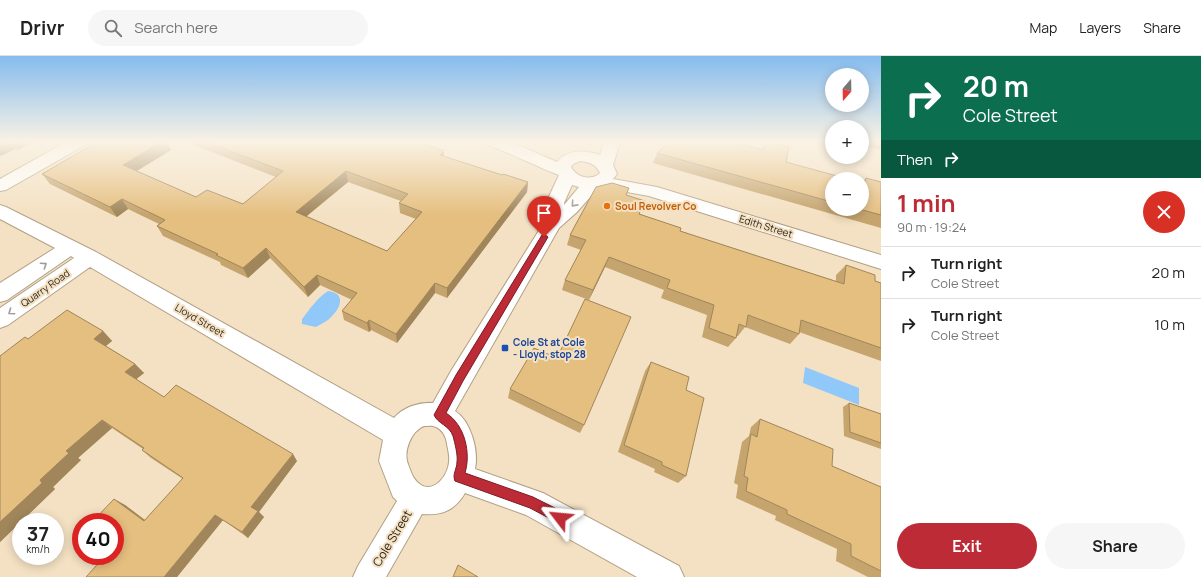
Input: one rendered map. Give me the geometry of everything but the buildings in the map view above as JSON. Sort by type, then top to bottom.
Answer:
[{"type":"street","points":[[0,186],[36,166]]},
{"type":"street","points":[[552,224],[555,203],[571,166]]},
{"type":"street","points":[[572,166],[578,181],[601,175]]},
{"type":"street","points":[[597,166],[601,175]]},
{"type":"street","points":[[397,434],[408,420],[423,414],[440,415],[460,378],[552,224],[571,208],[601,175],[604,166]]},
{"type":"street","name":"Edith Street","points":[[601,175],[881,262]]},
{"type":"street","name":"Lloyd Street","points":[[0,211],[89,257],[397,434]]},
{"type":"street","name":"Quarry Road","points":[[0,294],[69,248]]},
{"type":"street","name":"Quarry Road","points":[[0,320],[89,257]]},
{"type":"street","name":"Cole Street","points":[[397,434],[392,461],[403,487],[415,499],[436,501],[449,494],[459,477],[463,462],[458,434],[450,422],[440,415]]},
{"type":"street","points":[[459,477],[533,503],[668,577]]},
{"type":"street","name":"Cole Street","points":[[369,577],[415,499]]},
{"type":"water","points":[[328,291],[337,294],[340,300],[340,304],[335,312],[329,319],[316,327],[302,324],[302,319],[320,297]]},
{"type":"water","points":[[805,367],[859,388],[859,405],[803,383]]},
{"type":"place","name":"Soul Revolver Co","points":[[607,206]]},
{"type":"place","name":"Cole St at Cole - Lloyd, stop 28","points":[[505,348]]},
{"type":"route","points":[[544,237],[460,378],[440,415],[450,422],[458,434],[463,462],[459,477],[533,503],[560,518]]}]
